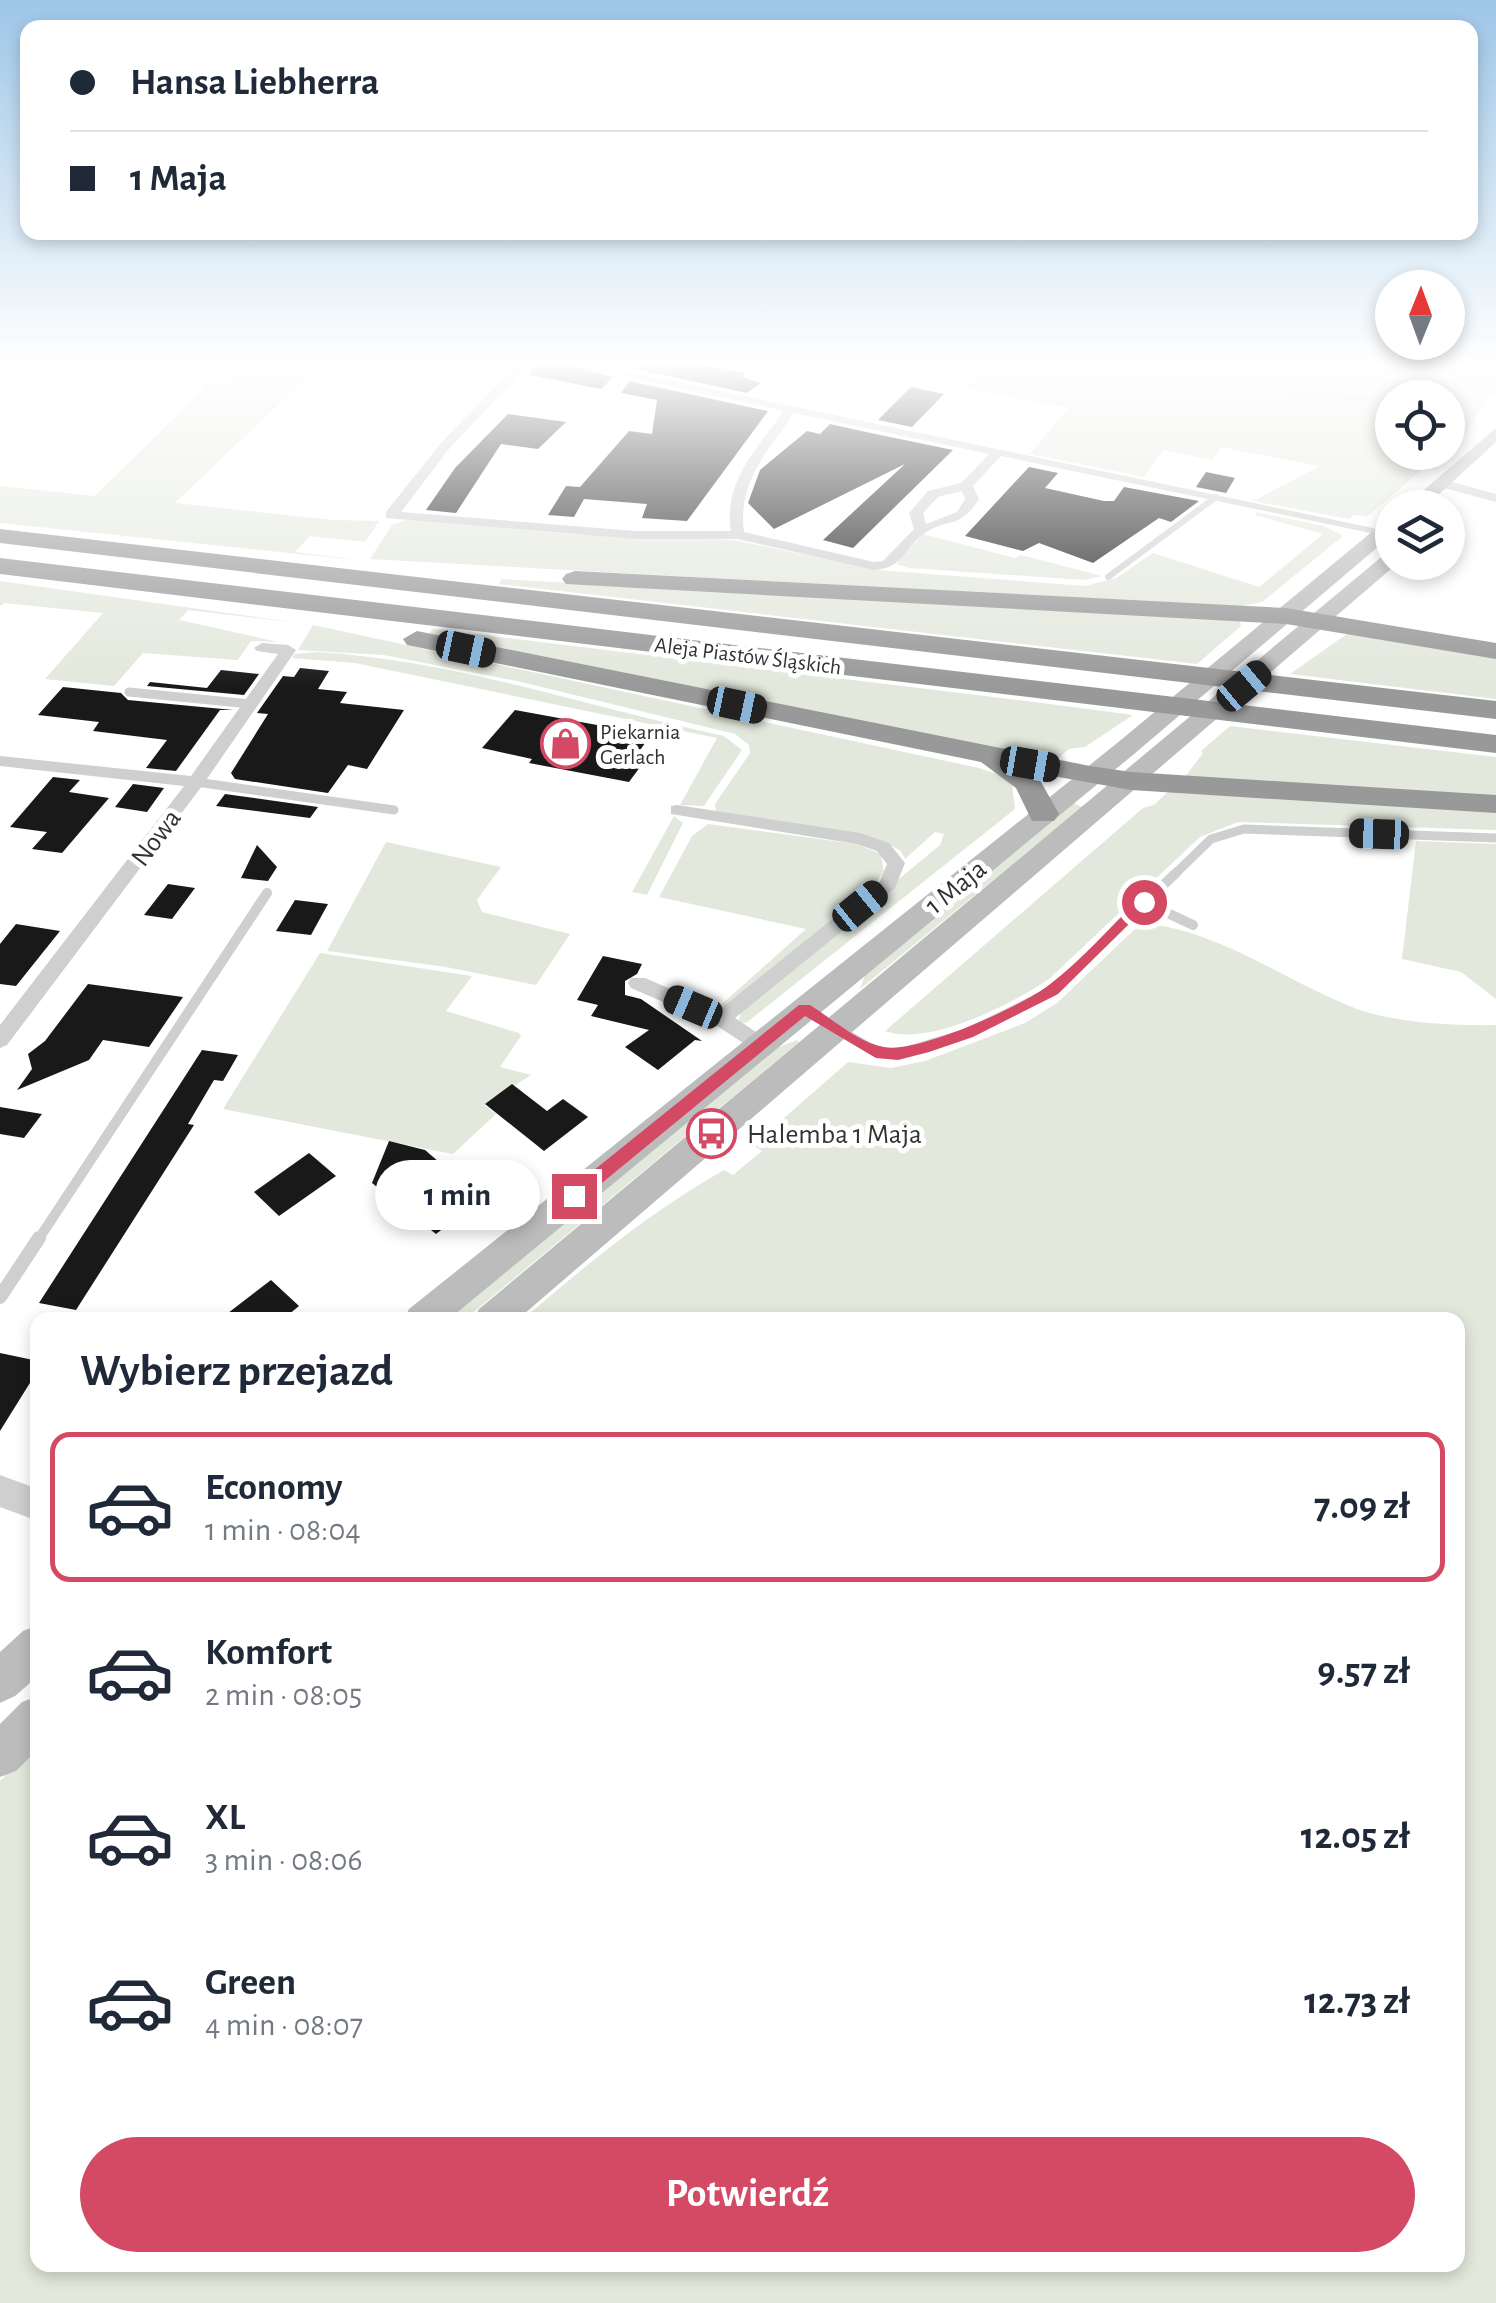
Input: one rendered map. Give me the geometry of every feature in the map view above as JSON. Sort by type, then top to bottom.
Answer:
[{"type":"highway","name":"Aleja Piastów Śląskich","points":[[0,536],[1496,710]]},
{"type":"highway","points":[[142,553],[1286,616],[1496,650]]},
{"type":"highway","name":"Aleja Piastów Śląskich","points":[[0,566],[1496,744]]},
{"type":"highway","points":[[119,580],[1090,775],[1131,781],[1496,804]]},
{"type":"highway","points":[[1354,592],[1358,604],[1375,616],[1421,638]]},
{"type":"highway","points":[[974,754],[1014,769],[1032,783],[1044,814]]},
{"type":"main road","points":[[1433,490],[1454,471]]},
{"type":"main road","points":[[1466,488],[1482,471]]},
{"type":"main road","name":"1 Maja","points":[[432,1312],[1125,749],[1375,540]]},
{"type":"main road","name":"1 Maja","points":[[501,1312],[1375,573]]},
{"type":"main road","points":[[0,1681],[30,1653]]},
{"type":"main road","points":[[0,1756],[30,1726]]},
{"type":"street","points":[[425,471],[390,515],[618,534],[738,535],[874,566],[887,564],[921,530],[962,515],[972,499],[966,486]]},
{"type":"street","points":[[738,535],[733,516],[740,482],[747,471]]},
{"type":"street","points":[[921,530],[916,513],[926,498],[966,486],[979,471]]},
{"type":"street","points":[[1095,471],[1375,525]]},
{"type":"street","points":[[1441,483],[1496,498]]},
{"type":"street","name":"Nowa","points":[[0,1040],[196,782],[288,650],[262,648]]},
{"type":"street","points":[[0,761],[196,782]]},
{"type":"street","points":[[677,810],[860,839],[882,847],[896,862],[888,884],[721,1019]]},
{"type":"street","points":[[638,982],[721,1019],[760,1045]]},
{"type":"street","points":[[0,1491],[30,1502]]},
{"type":"lane","points":[[1108,576],[1216,497]]},
{"type":"lane","points":[[129,692],[250,704]]},
{"type":"lane","points":[[196,782],[394,810]]},
{"type":"lane","points":[[804,1009],[876,1052],[898,1054],[968,1033],[1053,991],[1210,840],[1244,829],[1496,838]]},
{"type":"lane","points":[[0,1297],[268,893]]},
{"type":"lane","points":[[1144,902],[1192,925]]},
{"type":"shaded area","points":[[120,471],[208,471],[175,503],[332,520],[379,521],[365,542],[310,536],[295,552],[366,561],[0,523],[0,486],[95,496]]},
{"type":"shaded area","points":[[1117,471],[1148,471],[1144,477]]},
{"type":"shaded area","points":[[1310,471],[1419,471],[1398,490],[1375,490],[1375,510],[1368,516],[1354,515],[1349,519],[1253,501]]},
{"type":"shaded area","points":[[1257,512],[1324,526],[1343,536],[1262,602],[1236,607],[370,559],[392,525],[409,519],[570,534],[734,540],[878,570],[1085,586],[1116,578],[1153,553],[1259,587],[1323,534],[1255,515]]},
{"type":"shaded area","points":[[923,534],[1102,576],[1084,580],[896,564]]},
{"type":"shaded area","points":[[501,579],[1239,619],[1241,626],[1197,664],[499,584]]},
{"type":"shaded area","points":[[0,581],[299,623],[188,610],[179,620],[278,642],[251,641],[238,660],[143,653],[114,686],[45,679],[103,613],[4,603],[0,606]]},
{"type":"shaded area","points":[[313,625],[979,768],[1003,776],[1012,784],[1015,809],[746,1023],[739,1022],[741,1010],[940,845],[944,834],[935,832],[905,859],[901,851],[885,842],[716,811],[715,804],[750,753],[749,745],[735,734],[517,681],[384,655],[298,650]]},
{"type":"shaded area","points":[[433,629],[1133,715],[1085,747],[1069,749],[1054,762],[428,634]]},
{"type":"shaded area","points":[[1351,631],[1496,657],[1496,699],[1290,674]]},
{"type":"shaded area","points":[[317,652],[471,675],[724,736],[742,750],[704,806],[680,805],[717,738],[355,663],[292,658],[295,654]]},
{"type":"shaded area","points":[[1230,726],[1496,757],[1496,797],[1185,777],[1201,751]]},
{"type":"shaded area","points":[[1171,789],[1496,811],[1496,830],[1238,822],[1200,837],[1049,979],[1033,989],[992,1011],[946,1028],[924,1033],[885,1031],[1143,808],[1154,805]]},
{"type":"shaded area","points":[[1073,803],[1082,807],[860,989],[866,972]]},
{"type":"shaded area","points":[[674,816],[683,823],[647,895],[632,892]]},
{"type":"shaded area","points":[[708,824],[857,844],[881,854],[884,872],[872,888],[723,1010],[715,1010],[806,929],[659,897],[692,836]]},
{"type":"shaded area","points":[[1416,841],[1496,844],[1496,999],[1461,972],[1402,959]]},
{"type":"shaded area","points":[[386,842],[501,867],[477,900],[482,912],[570,934],[536,985],[446,967],[327,951]]},
{"type":"shaded area","points":[[1149,924],[1203,937],[1372,1014],[1426,1023],[1496,1025],[1496,2303],[0,2303],[0,1781],[30,1751],[30,2272],[1465,2272],[1465,1312],[532,1312],[670,1203],[724,1170],[733,1175],[762,1151],[753,1145],[848,1062],[891,1068],[925,1061],[1025,1023],[1057,1003],[1137,927]]},
{"type":"shaded area","points":[[320,953],[472,976],[446,1011],[519,1033],[521,1036],[500,1067],[531,1075],[484,1105],[496,1114],[453,1154],[223,1109]]},
{"type":"shaded area","points":[[799,1042],[474,1312],[452,1312],[771,1050]]},
{"type":"building","points":[[453,471],[483,471],[456,513],[426,510]]},
{"type":"building","points":[[594,471],[723,471],[687,521],[642,518],[647,504],[584,499],[574,517],[548,515],[566,486],[580,487]]},
{"type":"building","points":[[759,471],[890,471],[774,529],[748,503]]},
{"type":"building","points":[[897,471],[931,471],[853,548],[823,540]]},
{"type":"building","points":[[1025,471],[1058,473],[1045,488],[1104,501],[1114,501],[1124,487],[1199,501],[1171,522],[1159,518],[1093,563],[1039,543],[1023,551],[965,536]]},
{"type":"building","points":[[1206,472],[1235,478],[1226,493],[1196,487]]},
{"type":"building","points":[[300,668],[329,671],[318,689],[347,692],[340,703],[404,710],[367,769],[348,765],[328,793],[235,779],[231,773],[268,714],[257,713],[283,676],[294,677]]},
{"type":"building","points":[[221,670],[259,674],[244,695],[147,686],[150,682],[207,688]]},
{"type":"building","points":[[63,687],[121,693],[128,700],[233,710],[220,710],[176,771],[146,768],[167,740],[93,731],[99,722],[38,715]]},
{"type":"building","name":"Piekarnia Gerlach","points":[[515,710],[608,727],[606,730],[648,739],[635,757],[646,759],[629,782],[529,763],[532,759],[482,748]]},
{"type":"building","points":[[53,777],[80,780],[69,792],[109,798],[62,853],[32,849],[47,832],[10,827]]},
{"type":"building","points":[[133,784],[164,788],[147,812],[115,807]]},
{"type":"building","points":[[225,794],[318,807],[310,818],[216,806]]},
{"type":"building","points":[[257,845],[277,867],[268,881],[241,878]]},
{"type":"building","points":[[168,884],[195,888],[172,919],[144,915]]},
{"type":"building","points":[[295,900],[328,904],[311,935],[276,931]]},
{"type":"building","points":[[16,924],[60,931],[16,986],[0,984],[0,944]]},
{"type":"building","points":[[603,956],[642,964],[637,974],[625,981],[625,995],[641,999],[702,1041],[695,1040],[658,1070],[625,1047],[649,1030],[591,1016],[598,1005],[577,1000]]},
{"type":"building","points":[[88,984],[183,997],[149,1047],[103,1040],[89,1060],[17,1090],[32,1069],[28,1054],[45,1041]]},
{"type":"building","points":[[202,1050],[238,1055],[223,1081],[214,1080],[188,1124],[194,1125],[76,1310],[39,1303]]},
{"type":"building","points":[[512,1084],[547,1111],[563,1099],[588,1117],[544,1151],[485,1104]]},
{"type":"building","points":[[0,1107],[42,1114],[24,1138],[0,1134]]},
{"type":"building","points":[[389,1141],[425,1150],[482,1199],[436,1234],[372,1183]]},
{"type":"building","points":[[309,1153],[336,1176],[279,1216],[254,1192]]},
{"type":"building","points":[[271,1280],[299,1306],[292,1312],[229,1312]]},
{"type":"building","points":[[0,1353],[30,1359],[30,1383],[0,1431]]},
{"type":"place","name":"Piekarnia Gerlach","points":[[565,744]]},
{"type":"place","name":"Halemba 1 Maja","points":[[712,1133]]},
{"type":"route","points":[[574,1196],[804,1009],[876,1052],[898,1054],[923,1048],[1021,1010],[1053,991],[1144,902]]}]
